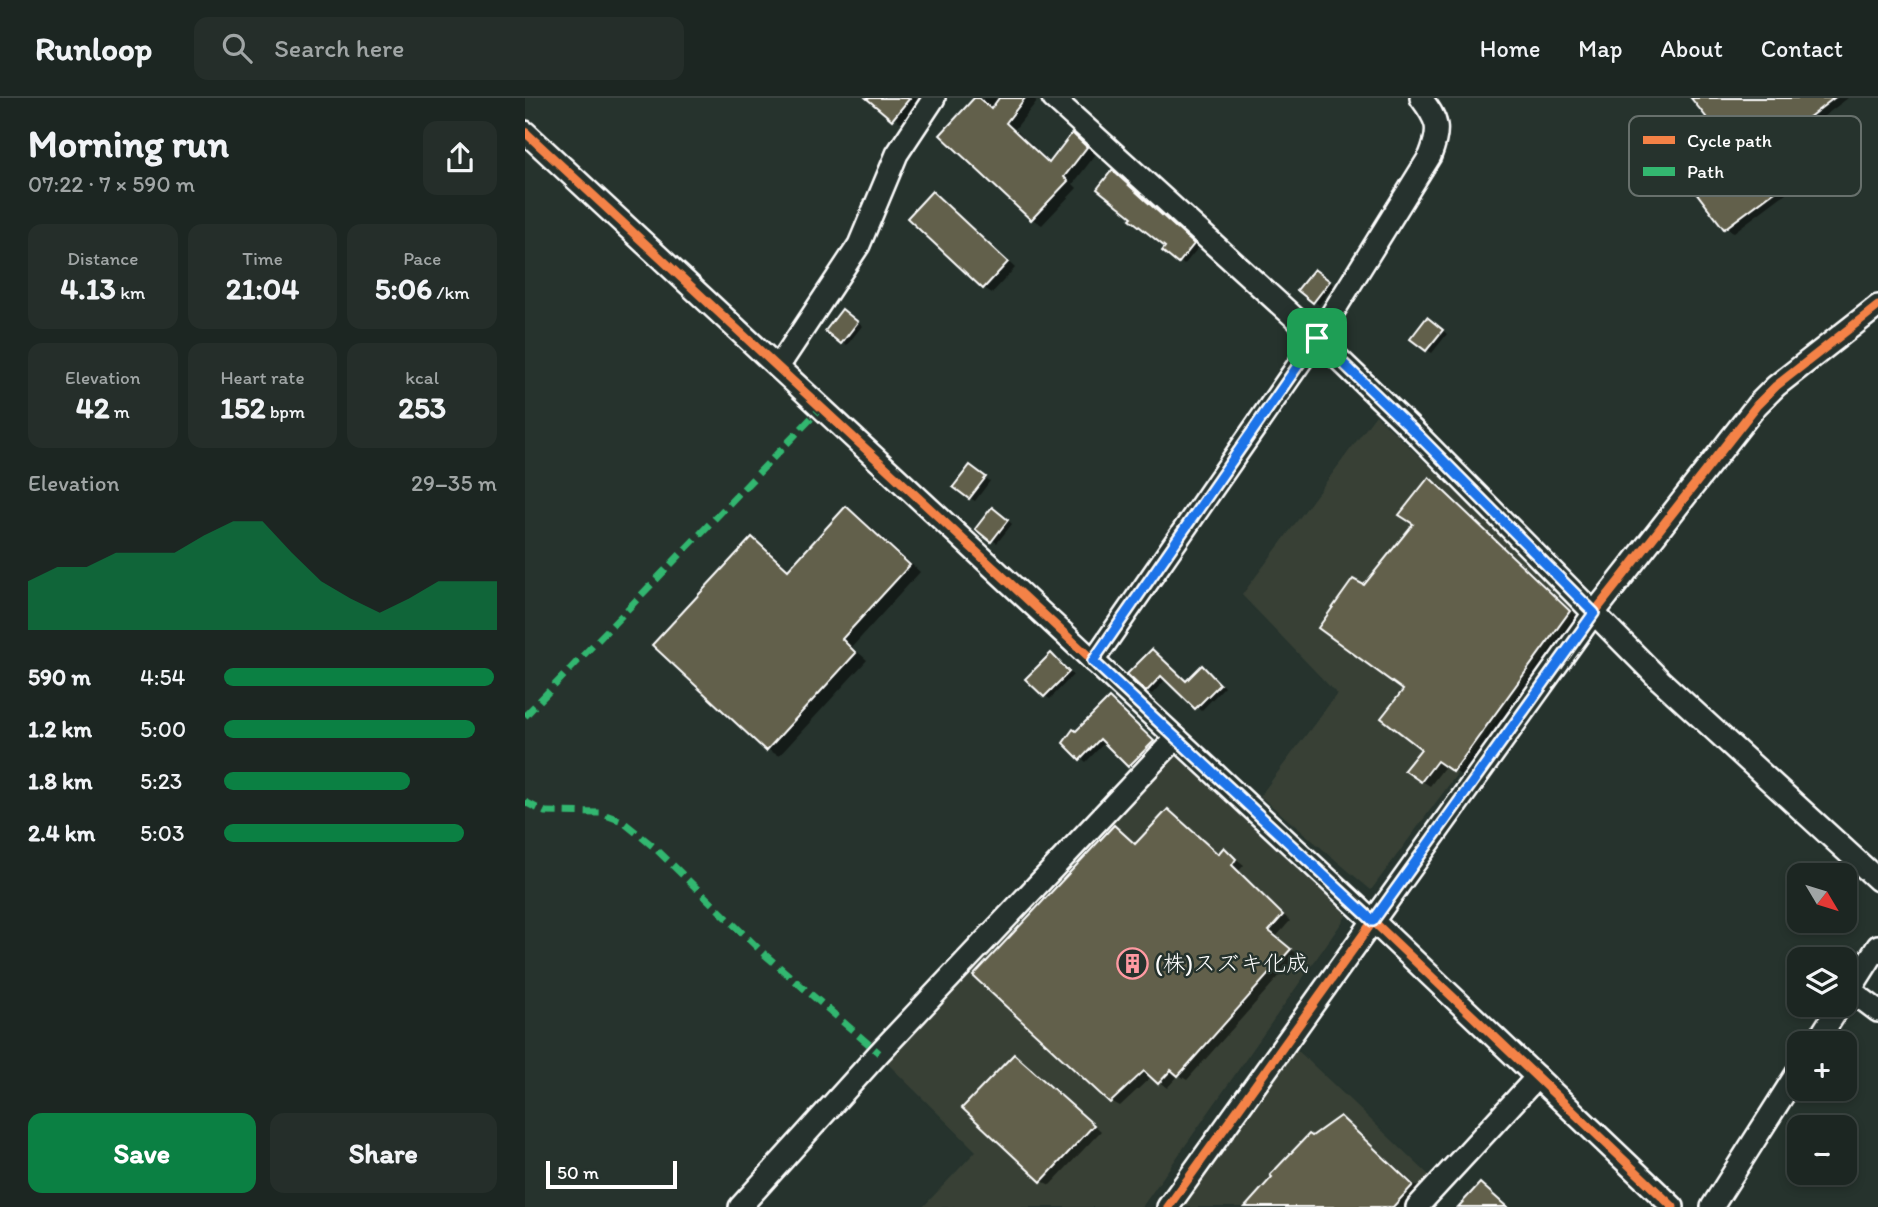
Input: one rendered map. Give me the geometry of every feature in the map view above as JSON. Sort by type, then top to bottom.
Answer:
[{"type":"street","points":[[778,367],[859,245],[897,154],[934,98]]},
{"type":"street","points":[[1053,98],[1317,338],[1418,435],[1669,688],[1878,880]]},
{"type":"street","points":[[1093,661],[1317,338],[1430,156],[1437,135],[1437,122],[1421,98]]},
{"type":"street","points":[[525,132],[1373,921],[1673,1207]]},
{"type":"street","points":[[1168,1207],[1594,613],[1756,405],[1776,386],[1878,306]]},
{"type":"street","points":[[740,1207],[879,1053],[1176,738]]},
{"type":"street","points":[[1857,979],[1878,946]]},
{"type":"street","points":[[1857,1003],[1878,1011]]},
{"type":"street","points":[[1417,1207],[1537,1077]]},
{"type":"street","points":[[1712,1207],[1787,1089]]},
{"type":"shaded area","points":[[1376,415],[1579,609],[1371,890],[1260,796],[1337,694],[1242,595]]},
{"type":"shaded area","points":[[1174,753],[1347,915],[1142,1207],[923,1207],[976,1151],[886,1062]]},
{"type":"shaded area","points":[[1294,1047],[1432,1178],[1406,1207],[1180,1207]]},
{"type":"building","points":[[866,98],[910,98],[892,120]]},
{"type":"building","points":[[974,98],[979,98],[991,109],[999,98],[1025,98],[1006,123],[1049,163],[1072,133],[1087,147],[1064,177],[1068,181],[1031,220],[940,135]]},
{"type":"building","points":[[1691,98],[1834,98],[1811,116],[1705,116]]},
{"type":"building","points":[[1112,170],[1194,244],[1178,264],[1162,251],[1165,247],[1097,189]]},
{"type":"building","points":[[932,191],[1008,262],[983,289],[907,218]]},
{"type":"building","points":[[1699,196],[1768,196],[1724,229]]},
{"type":"building","points":[[1314,269],[1330,281],[1313,303],[1297,290]]},
{"type":"building","points":[[842,309],[858,322],[841,344],[825,331]]},
{"type":"building","points":[[1427,317],[1443,330],[1426,351],[1410,339]]},
{"type":"building","points":[[970,465],[986,477],[969,499],[953,487]]},
{"type":"building","points":[[1429,477],[1570,611],[1453,772],[1437,761],[1421,782],[1404,770],[1421,749],[1381,718],[1403,690],[1318,628],[1353,579],[1364,585],[1413,524],[1399,515]]},
{"type":"building","points":[[846,506],[910,565],[842,639],[856,653],[766,751],[652,645],[752,537],[788,570]]},
{"type":"building","points":[[992,507],[1008,520],[991,542],[975,529]]},
{"type":"building","points":[[1152,649],[1186,681],[1202,665],[1220,684],[1195,709],[1161,676],[1146,692],[1127,674]]},
{"type":"building","points":[[1051,653],[1069,672],[1044,697],[1025,679]]},
{"type":"building","points":[[1109,698],[1154,741],[1128,767],[1100,739],[1080,760],[1063,743],[1073,729],[1076,731]]},
{"type":"building","name":"(株)スズキ化成","points":[[1168,809],[1218,854],[1224,847],[1236,859],[1232,865],[1283,915],[1269,931],[1291,949],[1178,1076],[1171,1070],[1158,1084],[1144,1071],[1110,1103],[973,976],[1114,825],[1135,844]]},
{"type":"building","points":[[1014,1054],[1094,1125],[1041,1182],[962,1108]]},
{"type":"building","points":[[1340,1116],[1413,1185],[1393,1207],[1245,1207],[1272,1177],[1270,1175],[1309,1134],[1312,1136]]},
{"type":"building","points":[[1480,1183],[1507,1207],[1458,1207]]},
{"type":"marked path","points":[[525,716],[821,408]]},
{"type":"marked path","points":[[525,802],[545,812],[600,813],[622,821],[654,847],[763,953],[879,1053]]},
{"type":"cycle path","points":[[525,132],[1373,921],[1673,1207]]},
{"type":"cycle path","points":[[1168,1207],[1594,613],[1757,405],[1776,386],[1878,306]]},
{"type":"place","name":"(株)スズキ化成","points":[[1132,963]]},
{"type":"route","points":[[1317,338],[1418,435],[1594,613],[1373,921],[1093,661],[1317,338]]}]
